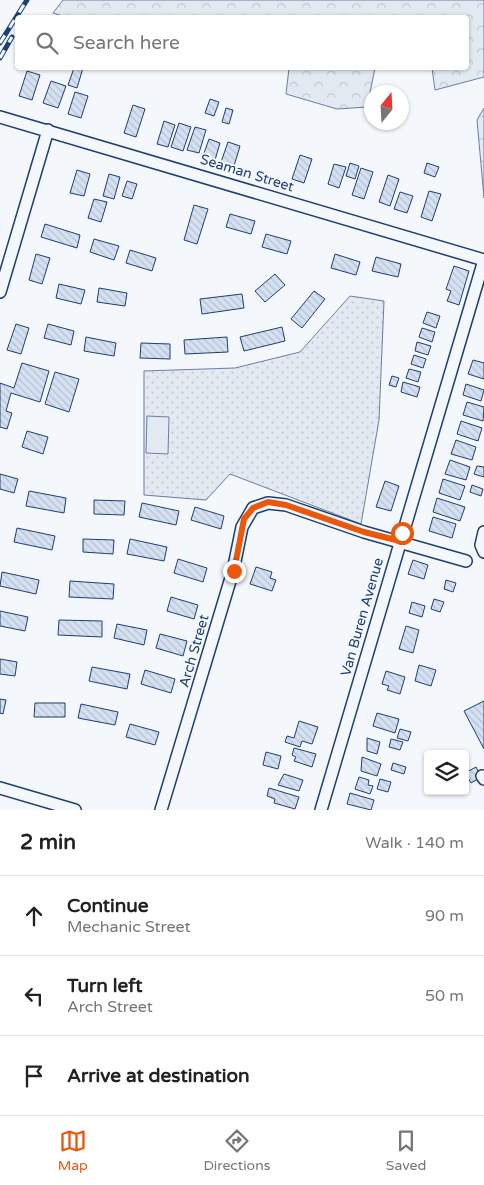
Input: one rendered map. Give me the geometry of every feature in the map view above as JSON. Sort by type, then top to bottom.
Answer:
[{"type":"street","name":"Seaman Street","points":[[0,117],[484,260]]},
{"type":"street","points":[[0,292],[48,130]]},
{"type":"street","name":"Van Buren Avenue","points":[[321,810],[484,260]]},
{"type":"street","name":"Arch Street","points":[[161,810],[234,571],[242,526],[248,514],[260,505],[268,502],[286,505],[364,532],[400,541]]},
{"type":"street","points":[[484,532],[481,545],[484,552]]},
{"type":"street","points":[[400,541],[466,561]]},
{"type":"street","points":[[0,788],[75,810]]},
{"type":"green space","points":[[63,0],[484,0],[484,77],[435,90],[432,70],[469,70],[469,15],[59,15],[53,13]]},
{"type":"green space","points":[[289,70],[375,70],[372,85],[364,85],[364,107],[337,109],[286,94]]},
{"type":"green space","points":[[484,108],[484,198],[477,120]]},
{"type":"green space","points":[[350,296],[384,301],[379,420],[361,524],[230,474],[206,500],[144,495],[144,371],[235,368],[300,352]]},
{"type":"green space","points":[[147,416],[169,417],[168,454],[146,453]]},
{"type":"building","points":[[73,70],[82,70],[77,88],[68,85]]},
{"type":"building","points":[[27,71],[40,75],[32,100],[19,96]]},
{"type":"building","points":[[51,81],[66,86],[58,108],[43,103]]},
{"type":"building","points":[[75,92],[88,96],[81,118],[68,114]]},
{"type":"building","points":[[210,99],[219,102],[214,116],[205,113]]},
{"type":"building","points":[[133,105],[145,109],[136,137],[124,133]]},
{"type":"building","points":[[226,108],[233,110],[229,124],[222,122]]},
{"type":"building","points":[[164,121],[175,125],[168,147],[157,144]]},
{"type":"building","points":[[179,123],[191,127],[183,151],[171,147]]},
{"type":"building","points":[[195,127],[206,130],[199,153],[187,150]]},
{"type":"building","points":[[209,139],[220,143],[215,160],[203,156]]},
{"type":"building","points":[[228,142],[240,146],[234,166],[221,162]]},
{"type":"building","points":[[300,155],[312,159],[304,183],[292,179]]},
{"type":"building","points":[[350,163],[359,166],[355,179],[346,176]]},
{"type":"building","points":[[427,163],[439,167],[435,177],[424,173]]},
{"type":"building","points":[[334,164],[346,167],[339,188],[328,184]]},
{"type":"building","points":[[361,168],[373,172],[364,199],[352,195]]},
{"type":"building","points":[[77,170],[90,174],[84,196],[70,193]]},
{"type":"building","points":[[109,174],[120,177],[114,199],[103,196]]},
{"type":"building","points":[[388,175],[399,179],[390,206],[379,202]]},
{"type":"building","points":[[127,181],[137,184],[132,199],[122,196]]},
{"type":"building","points":[[429,191],[441,194],[432,221],[421,217]]},
{"type":"building","points":[[400,192],[413,196],[407,213],[394,209]]},
{"type":"building","points":[[94,199],[107,202],[101,222],[88,218]]},
{"type":"building","points":[[194,205],[208,209],[197,244],[184,240]]},
{"type":"building","points":[[230,214],[255,221],[251,234],[226,227]]},
{"type":"building","points":[[45,224],[80,235],[77,248],[41,237]]},
{"type":"building","points":[[266,234],[291,241],[287,254],[262,247]]},
{"type":"building","points":[[94,239],[119,246],[114,260],[90,252]]},
{"type":"building","points":[[130,250],[156,258],[152,271],[126,263]]},
{"type":"building","points":[[36,254],[50,258],[42,284],[29,280]]},
{"type":"building","points":[[335,254],[360,262],[356,275],[331,268]]},
{"type":"building","points":[[376,257],[401,264],[398,277],[372,271]]},
{"type":"building","points":[[454,266],[469,271],[459,305],[447,301],[451,291],[446,289]]},
{"type":"building","points":[[275,274],[285,285],[265,302],[255,291]]},
{"type":"building","points":[[59,284],[85,290],[81,304],[56,298]]},
{"type":"building","points":[[99,288],[127,293],[125,306],[97,302]]},
{"type":"building","points":[[314,291],[325,299],[302,328],[291,319]]},
{"type":"building","points":[[242,294],[244,308],[202,314],[200,299]]},
{"type":"building","points":[[427,312],[440,316],[436,328],[423,323]]},
{"type":"building","points":[[16,324],[29,328],[21,354],[7,350]]},
{"type":"building","points":[[48,324],[74,331],[71,345],[44,338]]},
{"type":"building","points":[[282,327],[285,341],[244,351],[240,337]]},
{"type":"building","points":[[422,328],[435,332],[432,342],[419,337]]},
{"type":"building","points":[[86,337],[116,343],[114,356],[84,351]]},
{"type":"building","points":[[227,337],[228,352],[185,354],[184,340]]},
{"type":"building","points":[[417,342],[431,346],[428,355],[415,351]]},
{"type":"building","points":[[141,343],[170,344],[170,359],[140,358]]},
{"type":"building","points":[[414,355],[426,359],[423,368],[411,364]]},
{"type":"building","points":[[473,360],[484,363],[484,379],[468,374]]},
{"type":"building","points":[[22,363],[49,371],[40,402],[11,393],[6,411],[12,413],[7,429],[0,427],[0,383],[14,388]]},
{"type":"building","points":[[409,369],[421,372],[418,382],[406,378]]},
{"type":"building","points":[[55,372],[79,379],[69,412],[45,404]]},
{"type":"building","points":[[392,376],[399,378],[396,387],[389,385]]},
{"type":"building","points":[[403,382],[420,387],[417,397],[401,392]]},
{"type":"building","points":[[466,384],[484,390],[481,401],[463,395]]},
{"type":"building","points":[[467,402],[484,407],[483,421],[463,415]]},
{"type":"building","points":[[461,421],[482,428],[478,441],[457,434]]},
{"type":"building","points":[[27,431],[48,437],[43,454],[22,447]]},
{"type":"building","points":[[456,440],[476,447],[472,460],[451,454]]},
{"type":"building","points":[[450,460],[470,467],[466,480],[445,474]]},
{"type":"building","points":[[477,466],[484,467],[484,477],[474,474]]},
{"type":"building","points":[[0,474],[18,479],[14,493],[0,489]]},
{"type":"building","points":[[443,479],[465,486],[460,500],[439,493]]},
{"type":"building","points":[[385,481],[399,486],[391,511],[376,507]]},
{"type":"building","points":[[472,485],[483,489],[481,496],[470,492]]},
{"type":"building","points":[[29,491],[66,498],[64,513],[26,506]]},
{"type":"building","points":[[437,498],[465,507],[460,521],[433,512]]},
{"type":"building","points":[[94,500],[125,501],[124,515],[94,514]]},
{"type":"building","points":[[142,503],[179,511],[176,525],[139,517]]},
{"type":"building","points":[[195,507],[224,516],[221,529],[191,520]]},
{"type":"building","points":[[433,517],[456,524],[452,538],[429,531]]},
{"type":"building","points":[[17,528],[55,536],[52,550],[14,542]]},
{"type":"building","points":[[83,539],[114,540],[113,554],[83,552]]},
{"type":"building","points":[[130,539],[167,547],[164,561],[127,554]]},
{"type":"building","points":[[178,559],[207,568],[203,582],[174,573]]},
{"type":"building","points":[[413,560],[428,565],[424,579],[408,574]]},
{"type":"building","points":[[256,567],[272,572],[270,578],[276,580],[272,591],[250,584]]},
{"type":"building","points":[[2,572],[39,580],[36,594],[0,586]]},
{"type":"building","points":[[446,580],[456,583],[453,592],[444,589]]},
{"type":"building","points":[[70,581],[114,584],[113,599],[69,597]]},
{"type":"building","points":[[171,597],[198,605],[194,619],[167,611]]},
{"type":"building","points":[[434,599],[444,602],[440,612],[431,609]]},
{"type":"building","points":[[412,602],[425,606],[422,617],[409,613]]},
{"type":"building","points":[[0,611],[28,617],[25,631],[0,626]]},
{"type":"building","points":[[59,620],[102,621],[102,637],[58,635]]},
{"type":"building","points":[[117,624],[147,630],[144,645],[114,638]]},
{"type":"building","points":[[406,626],[419,630],[413,653],[399,649]]},
{"type":"building","points":[[160,634],[187,641],[183,656],[156,648]]},
{"type":"building","points":[[0,659],[17,662],[15,676],[0,674]]},
{"type":"building","points":[[419,665],[436,670],[431,686],[415,681]]},
{"type":"building","points":[[92,667],[130,674],[127,689],[89,681]]},
{"type":"building","points":[[145,670],[175,679],[171,693],[141,684]]},
{"type":"building","points":[[386,671],[405,677],[400,694],[387,690],[389,686],[382,684]]},
{"type":"building","points":[[0,699],[6,700],[3,714],[0,713]]},
{"type":"building","points":[[484,701],[484,749],[464,711]]},
{"type":"building","points":[[35,703],[65,703],[65,717],[34,717]]},
{"type":"building","points":[[81,704],[118,712],[115,725],[78,718]]},
{"type":"building","points":[[377,713],[399,719],[395,733],[373,726]]},
{"type":"building","points":[[299,721],[318,727],[312,744],[302,741],[300,747],[285,742],[287,736],[294,738]]},
{"type":"building","points":[[130,724],[159,732],[155,745],[126,737]]},
{"type":"building","points":[[400,729],[411,732],[408,741],[397,738]]},
{"type":"building","points":[[367,738],[380,742],[377,754],[367,751]]},
{"type":"building","points":[[391,739],[403,742],[400,750],[389,747]]},
{"type":"building","points":[[294,748],[316,754],[312,767],[294,761],[296,757],[292,755]]},
{"type":"building","points":[[266,752],[281,756],[278,769],[263,765]]},
{"type":"building","points":[[362,757],[381,764],[377,776],[361,771]]},
{"type":"building","points":[[393,763],[406,767],[404,774],[391,770]]},
{"type":"building","points":[[476,767],[481,777],[471,783],[469,771]]},
{"type":"building","points":[[284,774],[303,780],[299,791],[278,785]]},
{"type":"building","points":[[359,777],[369,780],[368,785],[373,786],[370,794],[355,789]]},
{"type":"building","points":[[380,779],[391,782],[388,792],[377,789]]},
{"type":"building","points":[[269,788],[299,797],[295,809],[274,803],[275,799],[267,796]]},
{"type":"building","points":[[350,793],[374,800],[371,810],[347,804]]},
{"type":"railway","points":[[18,15],[27,0]]},
{"type":"railway","points":[[0,43],[15,19]]},
{"type":"railway","points":[[0,58],[12,37]]},
{"type":"route","points":[[234,571],[237,544],[244,519],[253,508],[268,502],[286,505],[364,532],[400,541],[402,533]]}]
